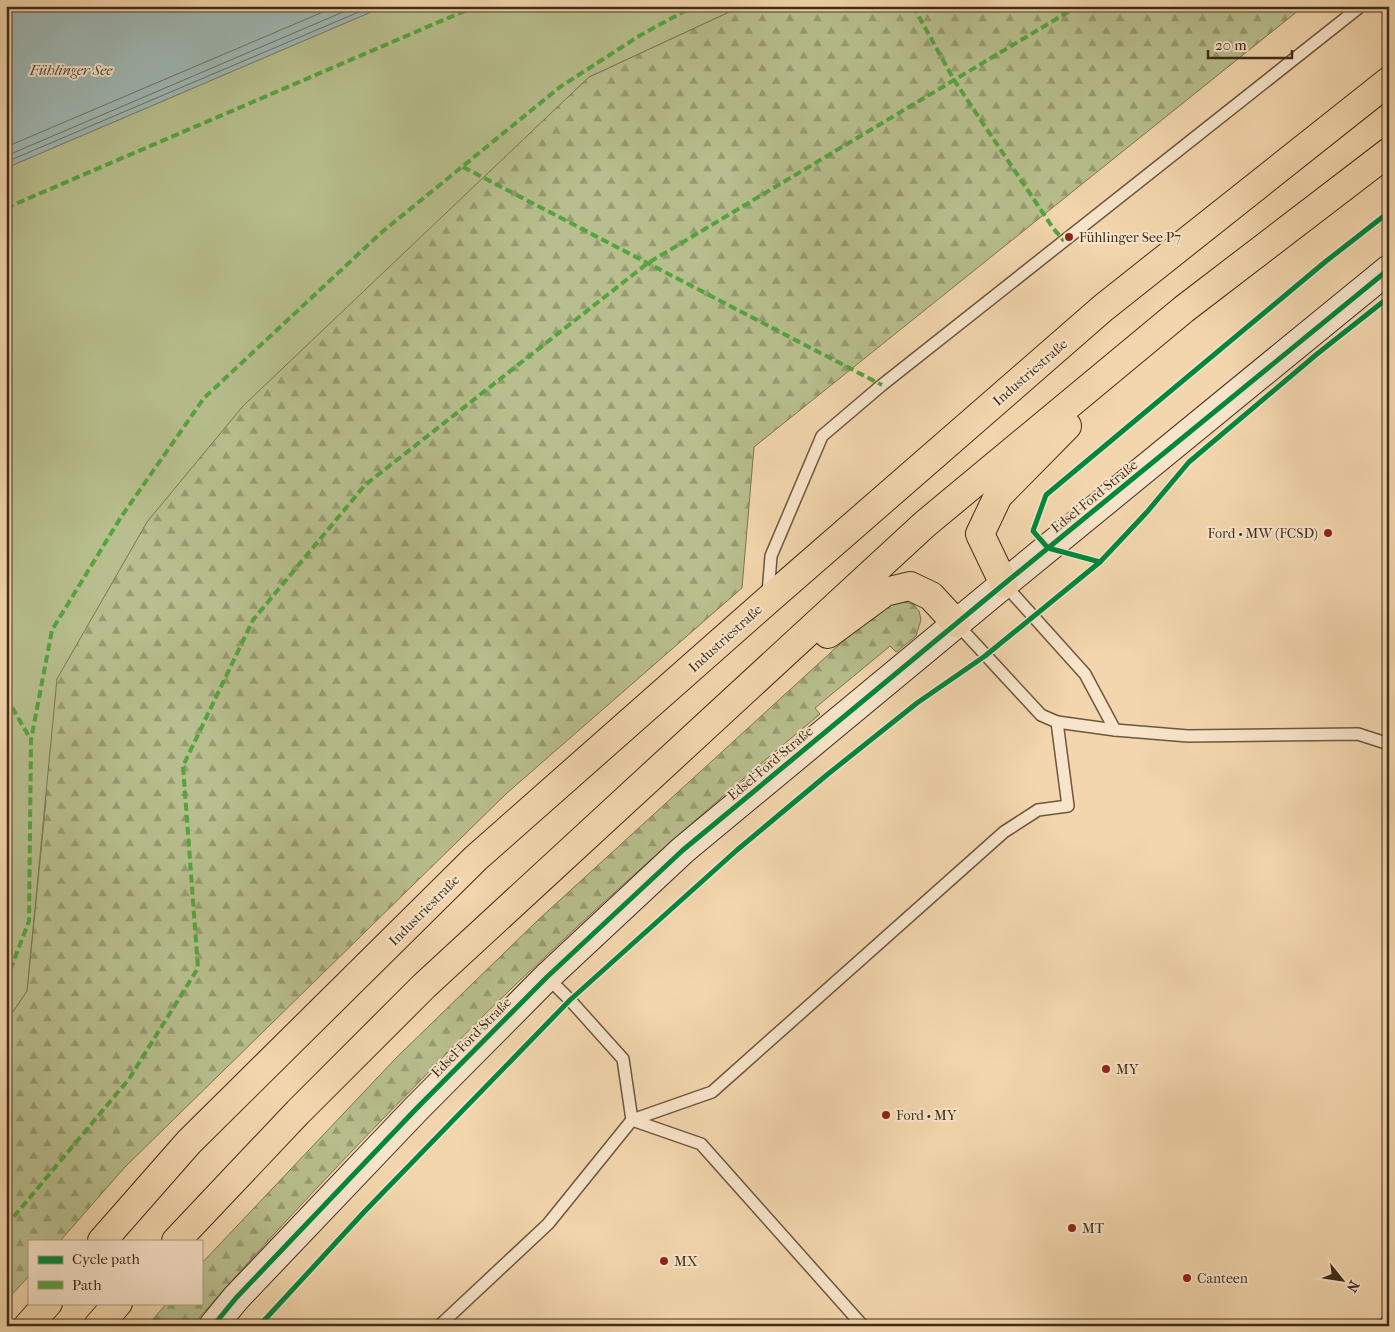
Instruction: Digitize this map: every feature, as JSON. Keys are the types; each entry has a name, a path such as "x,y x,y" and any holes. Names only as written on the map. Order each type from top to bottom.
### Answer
{"highway":[{"name":"Industriestraße","path":"103,1240 189,1142 476,858 1103,308 1389,81"},
{"path":"177,1240 298,1112 424,986 925,524 1184,308 1389,152"},
{"path":"1004,584 980,534 998,496 1184,308"},
{"path":"708,723 885,592 910,586 931,596 956,623"},
{"path":"28,1326 47,1304"},
{"path":"98,1326 117,1304"}],"street":[{"name":"Edsel-Ford-Straße","path":"213,1326 236,1298 416,1109 547,977 684,850 956,623 1389,269"}],"lane":[{"path":"768,600 771,556 822,436 889,379 1361,6"},
{"path":"1004,584 1085,674 1115,730"},
{"path":"956,623 1041,715 1057,722 1115,730 1188,736 1358,734 1389,744"},
{"path":"439,1326 548,1224 632,1120 712,1092 1004,832 1038,810 1068,806 1057,722"},
{"path":"547,977 623,1059 632,1120"},
{"path":"632,1120 702,1144 863,1326"},
{"path":"1383,1326 1389,1320"}],"green space":[{"path":"385,6 742,6 589,77 243,406 147,522 57,679 27,991 6,1022 6,168"},
{"path":"742,6 1304,6 754,447 742,588 507,793 125,1167 61,1240 28,1240 28,1277 6,1301 6,1022 27,991 46,801 6,622 589,77"},
{"path":"898,601 913,604 919,611 921,620 916,636 896,652 890,646 815,708 820,714 662,849 498,1001 333,1171 247,1263 192,1326 147,1326 166,1304 202,1304 202,1263 397,1057 537,921 860,625 874,613"}],"water":[{"name":"Fühlinger See","path":"6,6 385,6 6,168"}],"marked path":[{"path":"6,208 476,6"},
{"path":"6,981 29,921 31,740 52,630 121,517 204,398 382,232 560,87 639,36 694,6"},
{"path":"913,6 954,80 1053,228 1064,241"},
{"path":"6,1226 129,1079 198,968 183,766 253,620 365,485 648,263 1078,6"},
{"path":"463,167 882,385"},
{"path":"6,697 31,740"}],"cycle path":[{"path":"1100,562 1048,548 1033,531 1046,495 1325,262 1389,212"},
{"path":"213,1326 236,1298 416,1109 547,977 683,850 1389,269"},
{"path":"259,1326 365,1211 570,1000 737,850 828,774 917,703 985,656 1100,562 1147,512 1189,462 1317,354 1389,297"}],"place":[{"name":"Fühlinger See P7","path":"1069,237"},
{"name":"Ford • MW (FCSD)","path":"1328,533"},
{"name":"MY","path":"1106,1069"},
{"name":"Ford • MY","path":"886,1115"},
{"name":"MT","path":"1072,1228"},
{"name":"MX","path":"664,1261"},
{"name":"Canteen","path":"1187,1278"}]}
